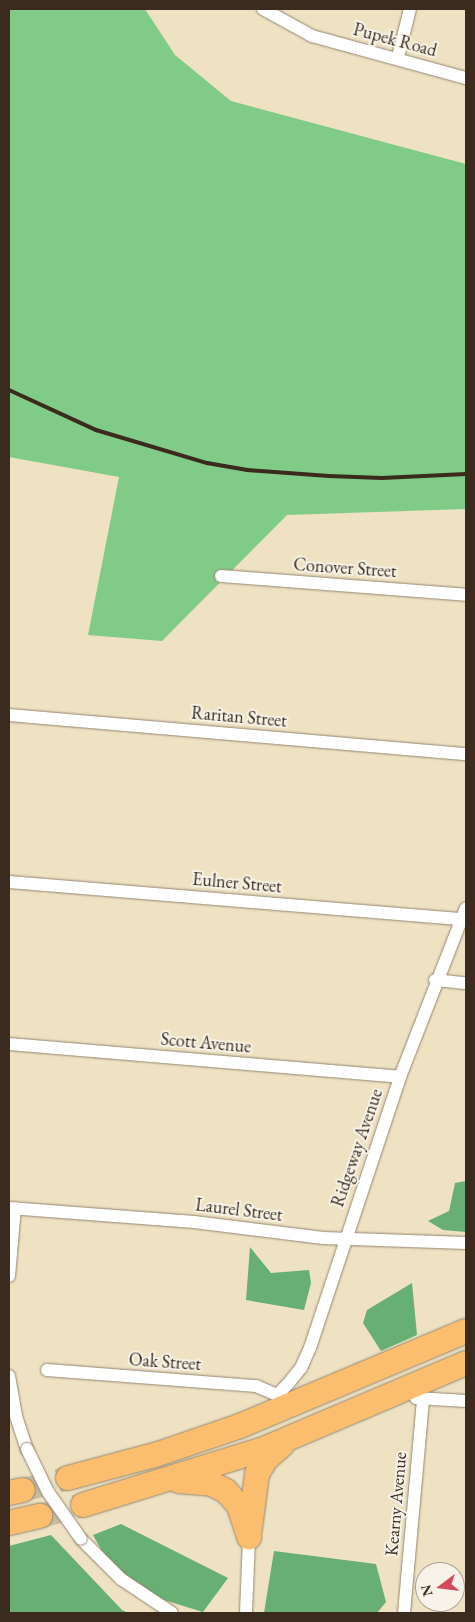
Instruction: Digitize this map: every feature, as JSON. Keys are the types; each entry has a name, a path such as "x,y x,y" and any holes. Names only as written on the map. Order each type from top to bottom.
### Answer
{"highway":[{"path":"68,1478 158,1454 240,1426 466,1331"},
{"path":"83,1505 164,1481 292,1438 394,1396 466,1363"},
{"path":"466,1372 466,1386"},
{"path":"240,1426 278,1395"},
{"path":"249,1537 257,1474 266,1458 292,1438"},
{"path":"164,1481 201,1482 226,1491 239,1506 249,1537"},
{"path":"9,1523 40,1516"}],"street":[{"name":"Pupek Road","path":"263,9 312,36 398,57 466,78"},
{"path":"398,57 410,9"},
{"name":"Conover Street","path":"221,576 466,595"},
{"name":"Raritan Street","path":"9,715 466,754"},
{"name":"Eulner Street","path":"9,882 464,913"},
{"name":"Ridgeway Avenue","path":"278,1395 295,1377 306,1358 400,1077 436,980 464,913"},
{"path":"436,980 466,983"},
{"name":"Scott Avenue","path":"9,1044 400,1077"},
{"path":"9,1276 12,1208"},
{"name":"Laurel Street","path":"12,1208 345,1238 466,1244"},
{"name":"Oak Street","path":"47,1370 256,1386 278,1395"},
{"path":"9,1376 16,1416 27,1449 48,1492 81,1539 121,1579 172,1613"},
{"path":"394,1396 466,1401"},
{"name":"Kearny Avenue","path":"404,1613 423,1398"},
{"path":"246,1613 249,1537"}],"green space":[{"path":"9,9 145,9 175,55 231,101 466,164 466,509 287,515 162,641 88,635 119,477 9,457"},
{"path":"466,1181 466,1232 443,1230 428,1221 449,1211 455,1183"},
{"path":"250,1247 271,1273 309,1270 311,1283 304,1310 246,1300"},
{"path":"412,1283 417,1335 381,1351 363,1323 367,1310"},
{"path":"121,1524 228,1578 203,1612 122,1587 93,1535"},
{"path":"51,1535 122,1610 128,1613 9,1613 9,1546"},
{"path":"274,1551 376,1564 386,1602 377,1613 264,1613"}],"tunnel":[{"path":"23,1490 68,1478"},
{"path":"40,1516 83,1505"}],"railway":[{"path":"9,390 96,430 207,463 247,470 329,476 382,478 466,474"}]}
